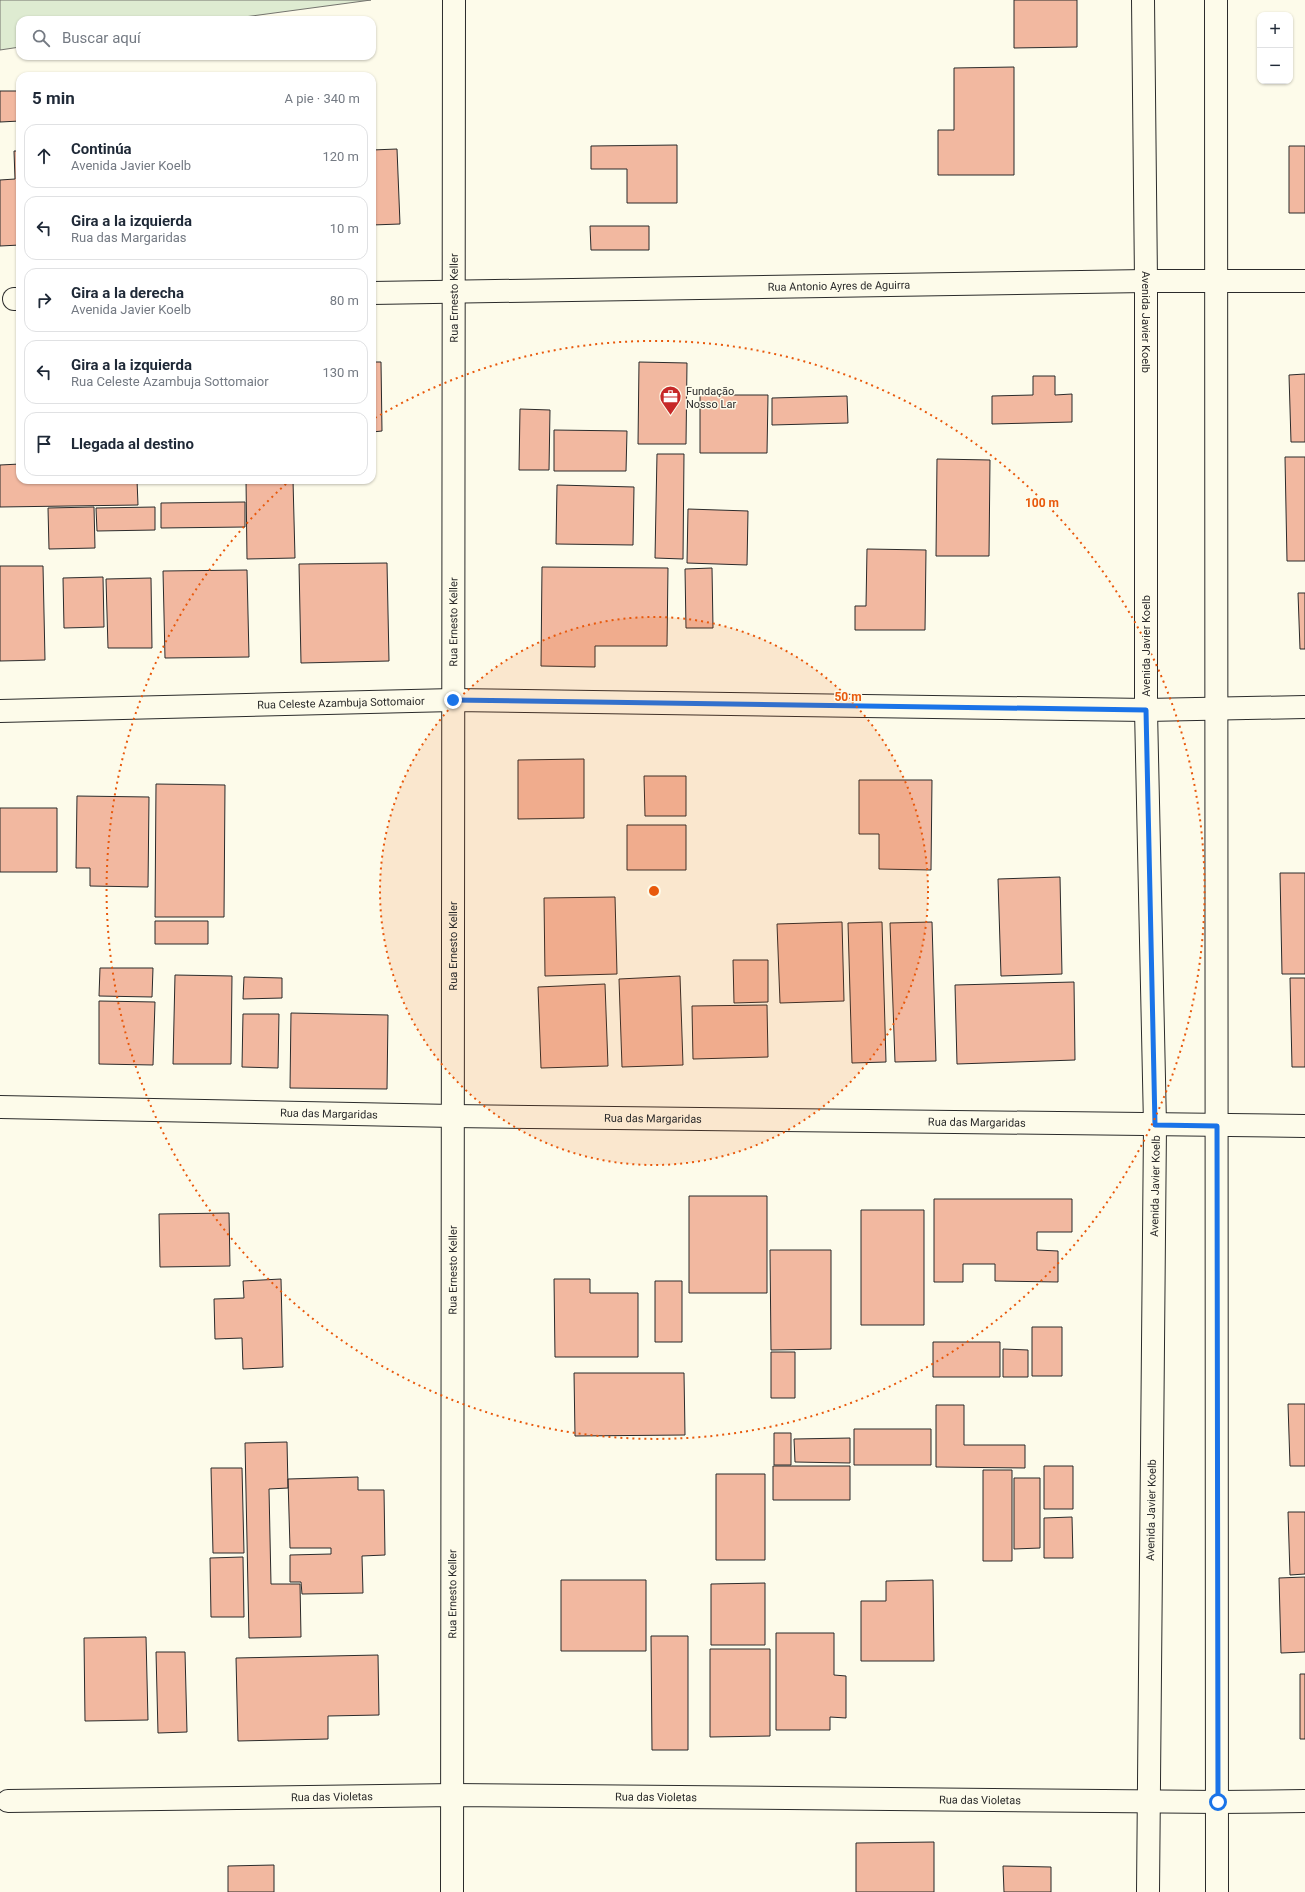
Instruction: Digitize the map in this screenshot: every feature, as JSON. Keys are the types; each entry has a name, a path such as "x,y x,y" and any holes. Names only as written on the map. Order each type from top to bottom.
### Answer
{"street":[{"name":"Rua Ernesto Keller","path":"452,1892 454,1795 454,0"},
{"name":"Avenida Javier Koelb","path":"1144,0 1146,281 1146,710 1155,1125 1148,1892"},
{"path":"1216,0 1218,709 1217,1892"},
{"name":"Rua Antonio Ayres de Aguirra","path":"376,293 1146,281 1305,281"},
{"name":"Rua Celeste Azambuja Sottomaior","path":"0,711 453,700 1146,710 1305,707"},
{"name":"Rua das Margaridas","path":"0,1107 453,1116 1305,1126"},
{"name":"Rua das Violetas","path":"8,1802 454,1795 1148,1800 1218,1802 1305,1801"}],"green space":[{"path":"0,0 371,0 252,16 16,16 16,48 0,50"}],"building":[{"path":"1014,0 1077,0 1077,47 1014,48"},
{"path":"1014,67 1014,175 938,175 938,130 954,130 954,68"},
{"path":"0,91 16,91 16,121 0,122"},
{"path":"677,145 677,203 627,203 627,169 591,169 591,146"},
{"path":"1289,146 1305,146 1305,213 1289,213"},
{"path":"397,149 400,224 376,225 376,150"},
{"path":"14,151 16,151 16,245 0,246 0,180 15,179"},
{"path":"590,226 649,226 649,250 591,250"},
{"path":"376,362 381,362 382,431 376,432"},
{"path":"639,362 687,363 686,444 638,444"},
{"path":"1305,374 1305,442 1291,442 1289,375"},
{"path":"1033,376 1055,376 1055,395 1072,394 1072,422 992,424 992,396 1033,395"},
{"path":"700,395 768,395 767,453 700,453"},
{"path":"847,396 848,423 772,425 772,398"},
{"path":"520,409 550,410 549,470 519,470"},
{"path":"554,430 627,431 626,471 554,471"},
{"path":"657,454 684,454 683,559 655,558"},
{"path":"1285,457 1305,457 1305,561 1287,561"},
{"path":"937,459 990,460 989,556 936,556"},
{"path":"16,464 16,484 137,484 138,505 0,507 0,465"},
{"path":"246,484 293,484 295,558 247,559"},
{"path":"557,485 634,487 633,545 556,544"},
{"path":"245,502 245,527 161,528 161,503"},
{"path":"94,507 95,548 49,549 48,508"},
{"path":"155,507 155,530 97,531 96,508"},
{"path":"688,509 748,511 747,565 687,563"},
{"path":"867,549 926,550 925,630 855,630 855,606 866,606"},
{"path":"387,563 389,661 301,663 299,564"},
{"path":"0,566 43,566 45,660 0,661"},
{"path":"542,567 668,568 667,646 595,646 595,667 541,666"},
{"path":"712,568 713,628 686,628 685,569"},
{"path":"247,570 249,657 165,658 163,571"},
{"path":"103,577 104,627 64,628 63,578"},
{"path":"151,578 152,648 108,648 106,579"},
{"path":"1298,593 1305,593 1305,649 1300,649"},
{"path":"584,759 584,818 518,819 518,760"},
{"path":"644,776 686,776 686,816 645,816"},
{"path":"859,780 932,780 931,870 879,869 879,834 859,834"},
{"path":"156,784 225,785 224,917 155,917"},
{"path":"77,796 149,797 148,887 90,886 90,868 76,868"},
{"path":"0,808 57,808 57,872 0,872"},
{"path":"627,825 686,825 686,870 627,870"},
{"path":"1280,873 1305,873 1305,974 1282,974"},
{"path":"1060,877 1062,974 1001,976 998,879"},
{"path":"615,897 617,974 545,976 544,898"},
{"path":"155,921 208,921 208,944 155,944"},
{"path":"842,922 844,1001 780,1003 777,924"},
{"path":"882,922 886,1062 852,1063 848,923"},
{"path":"932,922 936,1061 895,1062 890,923"},
{"path":"733,960 768,960 768,1002 734,1003"},
{"path":"100,968 153,968 152,997 99,996"},
{"path":"175,975 232,976 231,1064 173,1064"},
{"path":"680,976 683,1065 622,1067 619,979"},
{"path":"244,977 282,978 282,998 243,999"},
{"path":"1290,978 1305,978 1305,1067 1292,1067"},
{"path":"1074,982 1075,1060 957,1064 955,985"},
{"path":"605,984 608,1066 541,1068 538,987"},
{"path":"99,1001 155,1002 153,1065 99,1064"},
{"path":"767,1005 768,1057 693,1059 692,1006"},
{"path":"291,1013 388,1015 387,1089 290,1088"},
{"path":"243,1014 279,1014 278,1068 242,1067"},
{"path":"689,1196 767,1196 767,1293 689,1293"},
{"path":"934,1199 1072,1199 1072,1232 1037,1232 1037,1250 1058,1251 1058,1282 995,1281 995,1264 963,1264 963,1282 934,1282"},
{"path":"861,1210 924,1210 924,1325 861,1325"},
{"path":"229,1213 230,1266 160,1267 159,1214"},
{"path":"770,1250 831,1250 831,1349 771,1350"},
{"path":"281,1279 283,1367 243,1369 242,1338 215,1339 214,1299 244,1298 243,1281"},
{"path":"554,1279 590,1279 590,1293 638,1293 638,1357 555,1357"},
{"path":"655,1281 682,1281 682,1342 655,1342"},
{"path":"1032,1327 1062,1327 1062,1376 1032,1376"},
{"path":"933,1342 1000,1342 1000,1377 933,1377"},
{"path":"1003,1349 1028,1350 1028,1377 1003,1377"},
{"path":"771,1352 795,1352 795,1398 771,1398"},
{"path":"574,1373 684,1373 685,1435 575,1436"},
{"path":"1288,1404 1305,1404 1305,1466 1290,1466"},
{"path":"936,1405 964,1405 964,1445 1025,1445 1025,1468 936,1467"},
{"path":"854,1429 931,1429 931,1465 854,1465"},
{"path":"774,1433 791,1433 791,1465 774,1465"},
{"path":"850,1438 850,1463 795,1462 794,1439"},
{"path":"287,1442 288,1488 269,1489 271,1584 300,1584 301,1637 249,1638 245,1443"},
{"path":"773,1466 850,1466 850,1500 773,1500"},
{"path":"1044,1466 1073,1466 1073,1509 1044,1509"},
{"path":"211,1468 242,1468 244,1553 213,1553"},
{"path":"983,1470 1012,1470 1012,1561 983,1561"},
{"path":"716,1474 765,1474 765,1560 716,1560"},
{"path":"358,1477 358,1490 384,1490 385,1555 362,1556 363,1593 302,1594 301,1582 290,1582 290,1555 331,1554 331,1548 290,1548 288,1479"},
{"path":"1014,1478 1040,1478 1040,1548 1014,1549"},
{"path":"1288,1512 1305,1512 1305,1574 1290,1575"},
{"path":"1072,1517 1073,1558 1044,1558 1044,1518"},
{"path":"243,1557 244,1617 211,1617 210,1558"},
{"path":"1305,1577 1305,1652 1281,1653 1279,1578"},
{"path":"561,1580 646,1580 646,1651 561,1651"},
{"path":"933,1580 934,1661 861,1661 861,1601 886,1601 886,1581"},
{"path":"765,1583 765,1645 711,1645 711,1584"},
{"path":"776,1633 834,1633 834,1675 846,1676 846,1718 830,1717 830,1730 776,1730"},
{"path":"651,1636 688,1636 688,1750 652,1750"},
{"path":"146,1637 148,1720 85,1721 84,1638"},
{"path":"710,1649 770,1649 770,1736 710,1737"},
{"path":"156,1652 185,1652 187,1732 158,1733"},
{"path":"378,1655 379,1715 328,1716 328,1739 238,1741 236,1658"},
{"path":"1300,1674 1305,1674 1305,1739 1300,1739"},
{"path":"934,1842 934,1892 856,1892 856,1843"},
{"path":"274,1865 274,1892 228,1892 228,1866"},
{"path":"1003,1866 1051,1867 1051,1892 1004,1892"}],"place":[{"name":"Fundação Nosso Lar","path":"670,416"}],"route":[{"path":"453,700 1146,710 1155,1125 1217,1126 1218,1802"}]}
